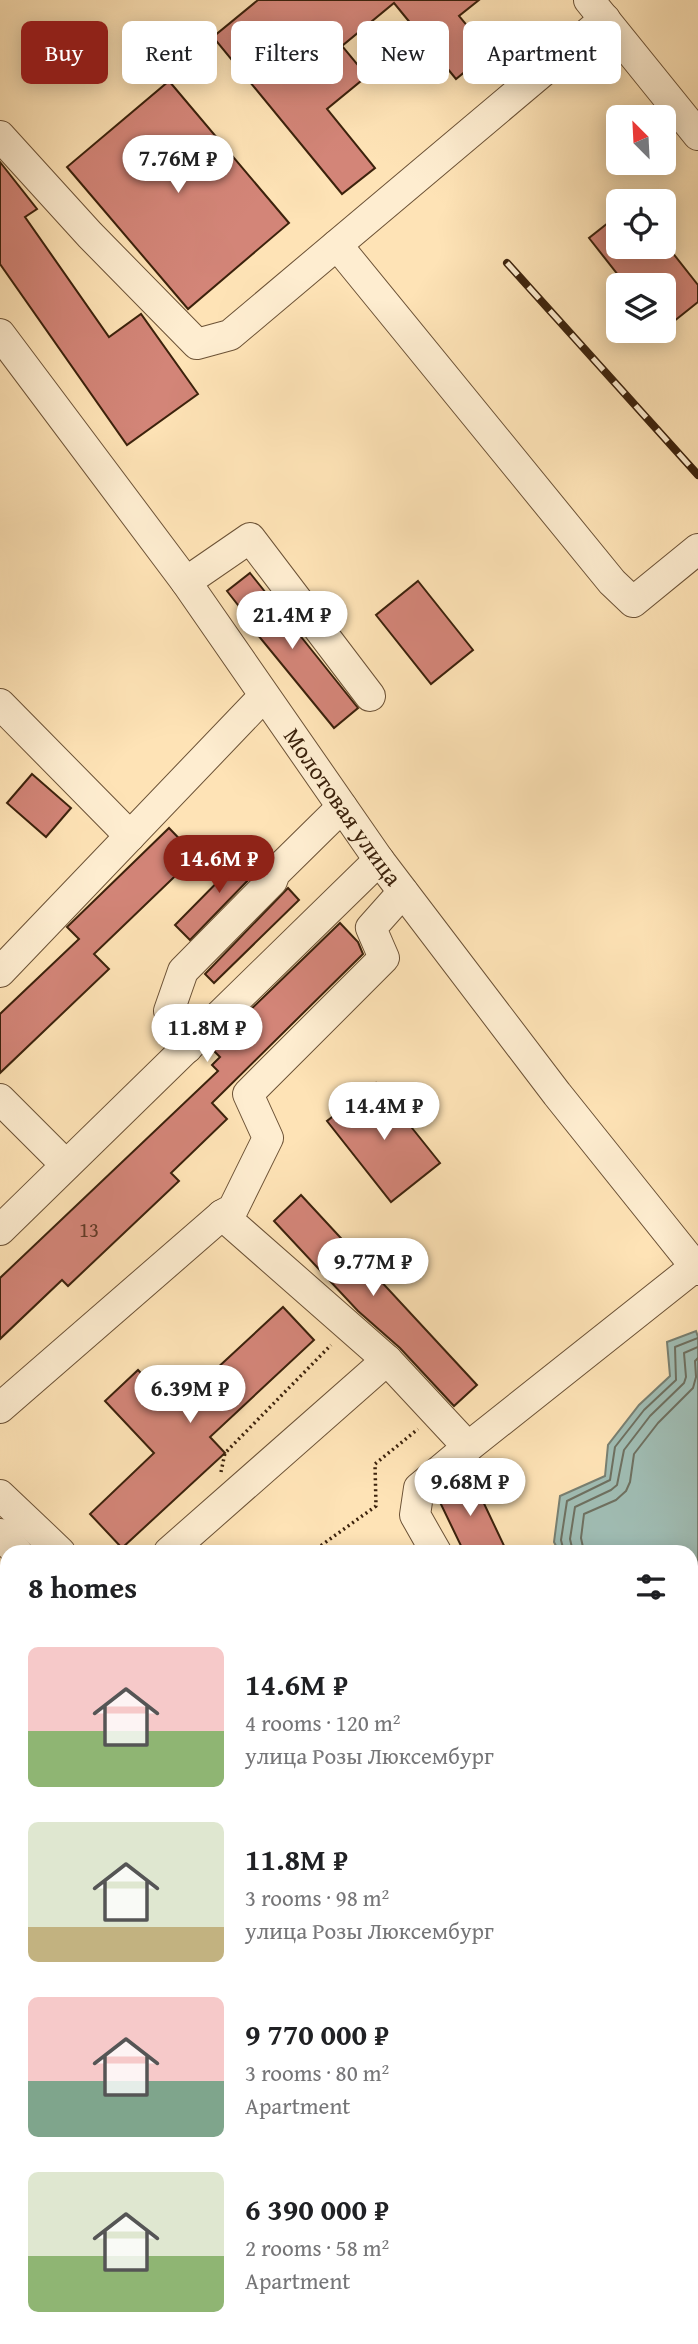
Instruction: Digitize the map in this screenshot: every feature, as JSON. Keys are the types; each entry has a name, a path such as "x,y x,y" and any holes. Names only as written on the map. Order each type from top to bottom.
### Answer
{"street":[{"path":"0,136 90,235 197,344 230,335 337,245 597,10 698,135"},
{"path":"337,245 612,582 633,602 698,549"},
{"name":"Молотовая улица","path":"0,334 186,582 379,860 557,1094 697,1268"},
{"path":"186,582 250,538 370,695"},
{"path":"0,972 264,696"},
{"path":"0,704 130,836"},
{"path":"187,1048 169,1011 183,971 272,881 275,873 342,807"},
{"path":"0,1230 379,860"},
{"path":"0,1408 233,1209 268,1138 248,1094 384,958 371,928 403,892"},
{"path":"0,1099 66,1165"},
{"path":"222,1216 387,1360 468,1447"},
{"path":"432,1545 415,1516 419,1488 697,1268"},
{"path":"177,1545 387,1360"},
{"path":"0,1496 52,1545"}],"path":[{"path":"211,1515 225,1453 349,1327"},
{"path":"322,1545 376,1506 375,1464 437,1413"}],"water":[{"path":"696,1331 698,1337 698,1545 556,1545 560,1496 605,1476 608,1445 639,1405 670,1376 667,1342"}],"building":[{"path":"258,0 479,0 459,16 463,21 463,73 456,79 449,70 449,21 409,21 394,3 372,21 357,21 357,34 343,45 343,21 232,21"},
{"path":"231,22 231,59 217,42 217,34"},
{"path":"343,47 357,64 357,84 327,109 375,168 342,194 252,84 343,84"},
{"path":"165,84 172,84 289,223 188,309 67,167"},
{"path":"0,162 37,209 25,217 109,337 141,314 198,394 127,445 0,264"},
{"path":"606,225 606,259 676,257 698,285 698,302 676,320 676,273 617,273 589,238"},
{"path":"250,573 358,708 334,728 257,634 252,623 227,591"},
{"path":"418,581 473,650 431,684 376,615"},
{"path":"32,774 71,808 46,837 7,803"},
{"path":"169,828 196,856 94,954 109,969 0,1073 0,1014 79,939 67,927"},
{"path":"250,849 262,861 257,871 190,940 175,925"},
{"path":"288,888 299,900 214,983 205,974"},
{"path":"340,923 358,942 363,954 212,1103 227,1119 171,1173 179,1181 68,1286 62,1280 0,1339 0,1278 218,1071 212,1065 220,1057 211,1048"},
{"path":"376,1083 440,1163 391,1202 327,1121"},
{"path":"301,1195 477,1385 454,1406 400,1348 358,1311 274,1221"},
{"path":"283,1307 314,1340 210,1437 225,1453 125,1545 119,1545 90,1514 154,1453 105,1401 138,1370 174,1408"},
{"path":"470,1474 504,1545 461,1545 437,1496 452,1483"}],"railway":[{"path":"507,263 698,475"}]}
